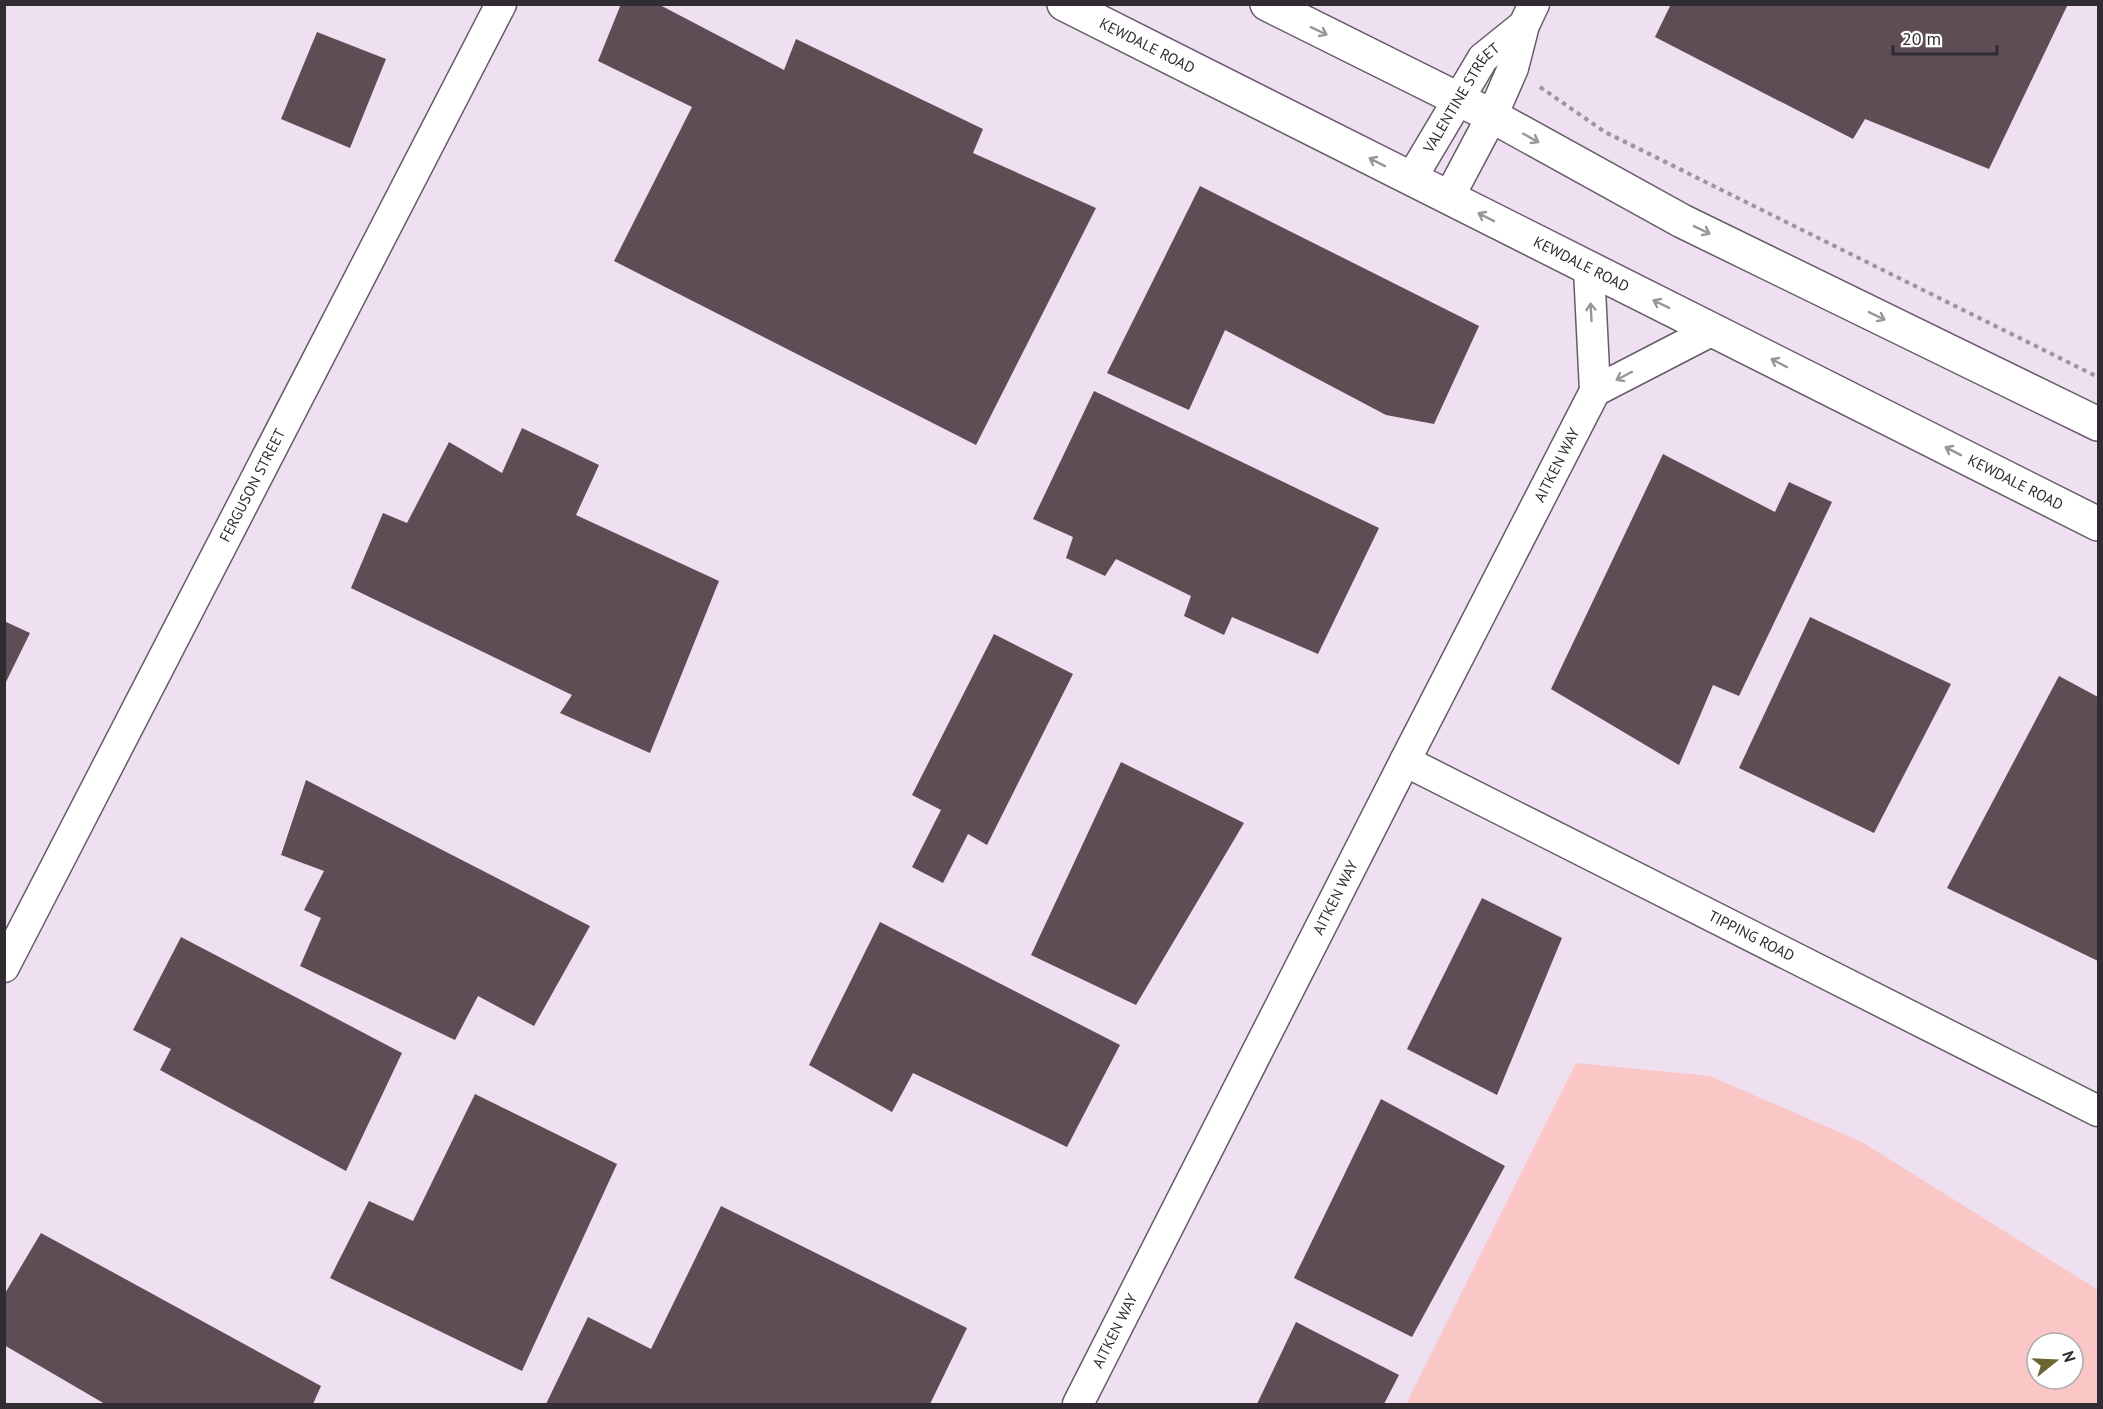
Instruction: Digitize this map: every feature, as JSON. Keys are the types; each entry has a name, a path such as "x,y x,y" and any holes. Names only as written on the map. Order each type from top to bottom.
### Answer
{"main road":[{"name":"KEWDALE ROAD","path":"1064,4 2098,524"},
{"path":"1267,4 1492,116 1682,221 2098,424"}],"street":[{"name":"FERGUSON STREET","path":"4,967 501,4"},
{"name":"VALENTINE STREET","path":"1411,179 1483,58 1529,15"},
{"name":"VALENTINE STREET","path":"1449,197 1492,116 1513,68 1529,15"},
{"name":"AITKEN WAY","path":"1078,1404 1595,391 1589,269"},
{"path":"1595,391 1713,330"},
{"name":"TIPPING ROAD","path":"1405,761 2098,1112"}],"path":[{"path":"1513,68 1605,132 2098,377"}],"shaded area":[{"path":"1576,1063 1710,1076 1862,1142 2098,1290 2098,1404 1406,1404"}],"building":[{"path":"621,4 658,4 784,70 796,39 983,129 973,153 1096,208 976,445 614,261 692,107 598,61"},
{"path":"1671,4 2068,4 1989,169 1865,119 1853,139 1655,37"},
{"path":"317,32 386,59 350,148 281,119"},
{"path":"1200,186 1479,326 1434,424 1386,415 1225,330 1189,410 1107,373"},
{"path":"1094,391 1379,528 1318,654 1232,617 1224,635 1184,616 1191,596 1116,559 1105,576 1066,558 1073,537 1033,519"},
{"path":"522,428 599,465 576,515 719,581 650,753 560,713 572,695 351,588 383,513 407,523 449,442 502,473"},
{"path":"1663,454 1775,512 1789,482 1832,502 1739,696 1713,685 1679,765 1551,689"},
{"path":"1810,617 1951,684 1874,833 1739,768"},
{"path":"4,621 30,633 4,686"},
{"path":"994,634 1073,674 987,845 968,834 943,883 912,867 941,810 912,795"},
{"path":"2059,676 2098,697 2098,961 1947,888"},
{"path":"1121,762 1244,823 1136,1005 1031,955"},
{"path":"306,780 590,926 534,1026 478,996 455,1040 300,966 321,918 304,910 324,871 281,855"},
{"path":"1482,898 1562,938 1497,1095 1407,1049"},
{"path":"880,922 1120,1045 1067,1147 913,1073 892,1112 809,1065"},
{"path":"181,937 402,1053 346,1171 160,1070 171,1049 133,1030"},
{"path":"475,1094 617,1164 522,1371 330,1278 369,1201 413,1221"},
{"path":"1381,1099 1505,1166 1412,1337 1294,1278"},
{"path":"721,1206 967,1328 930,1404 546,1404 588,1317 651,1349"},
{"path":"41,1233 321,1386 313,1404 105,1404 4,1345 4,1295"},
{"path":"1296,1322 1399,1375 1384,1404 1257,1404"}]}
